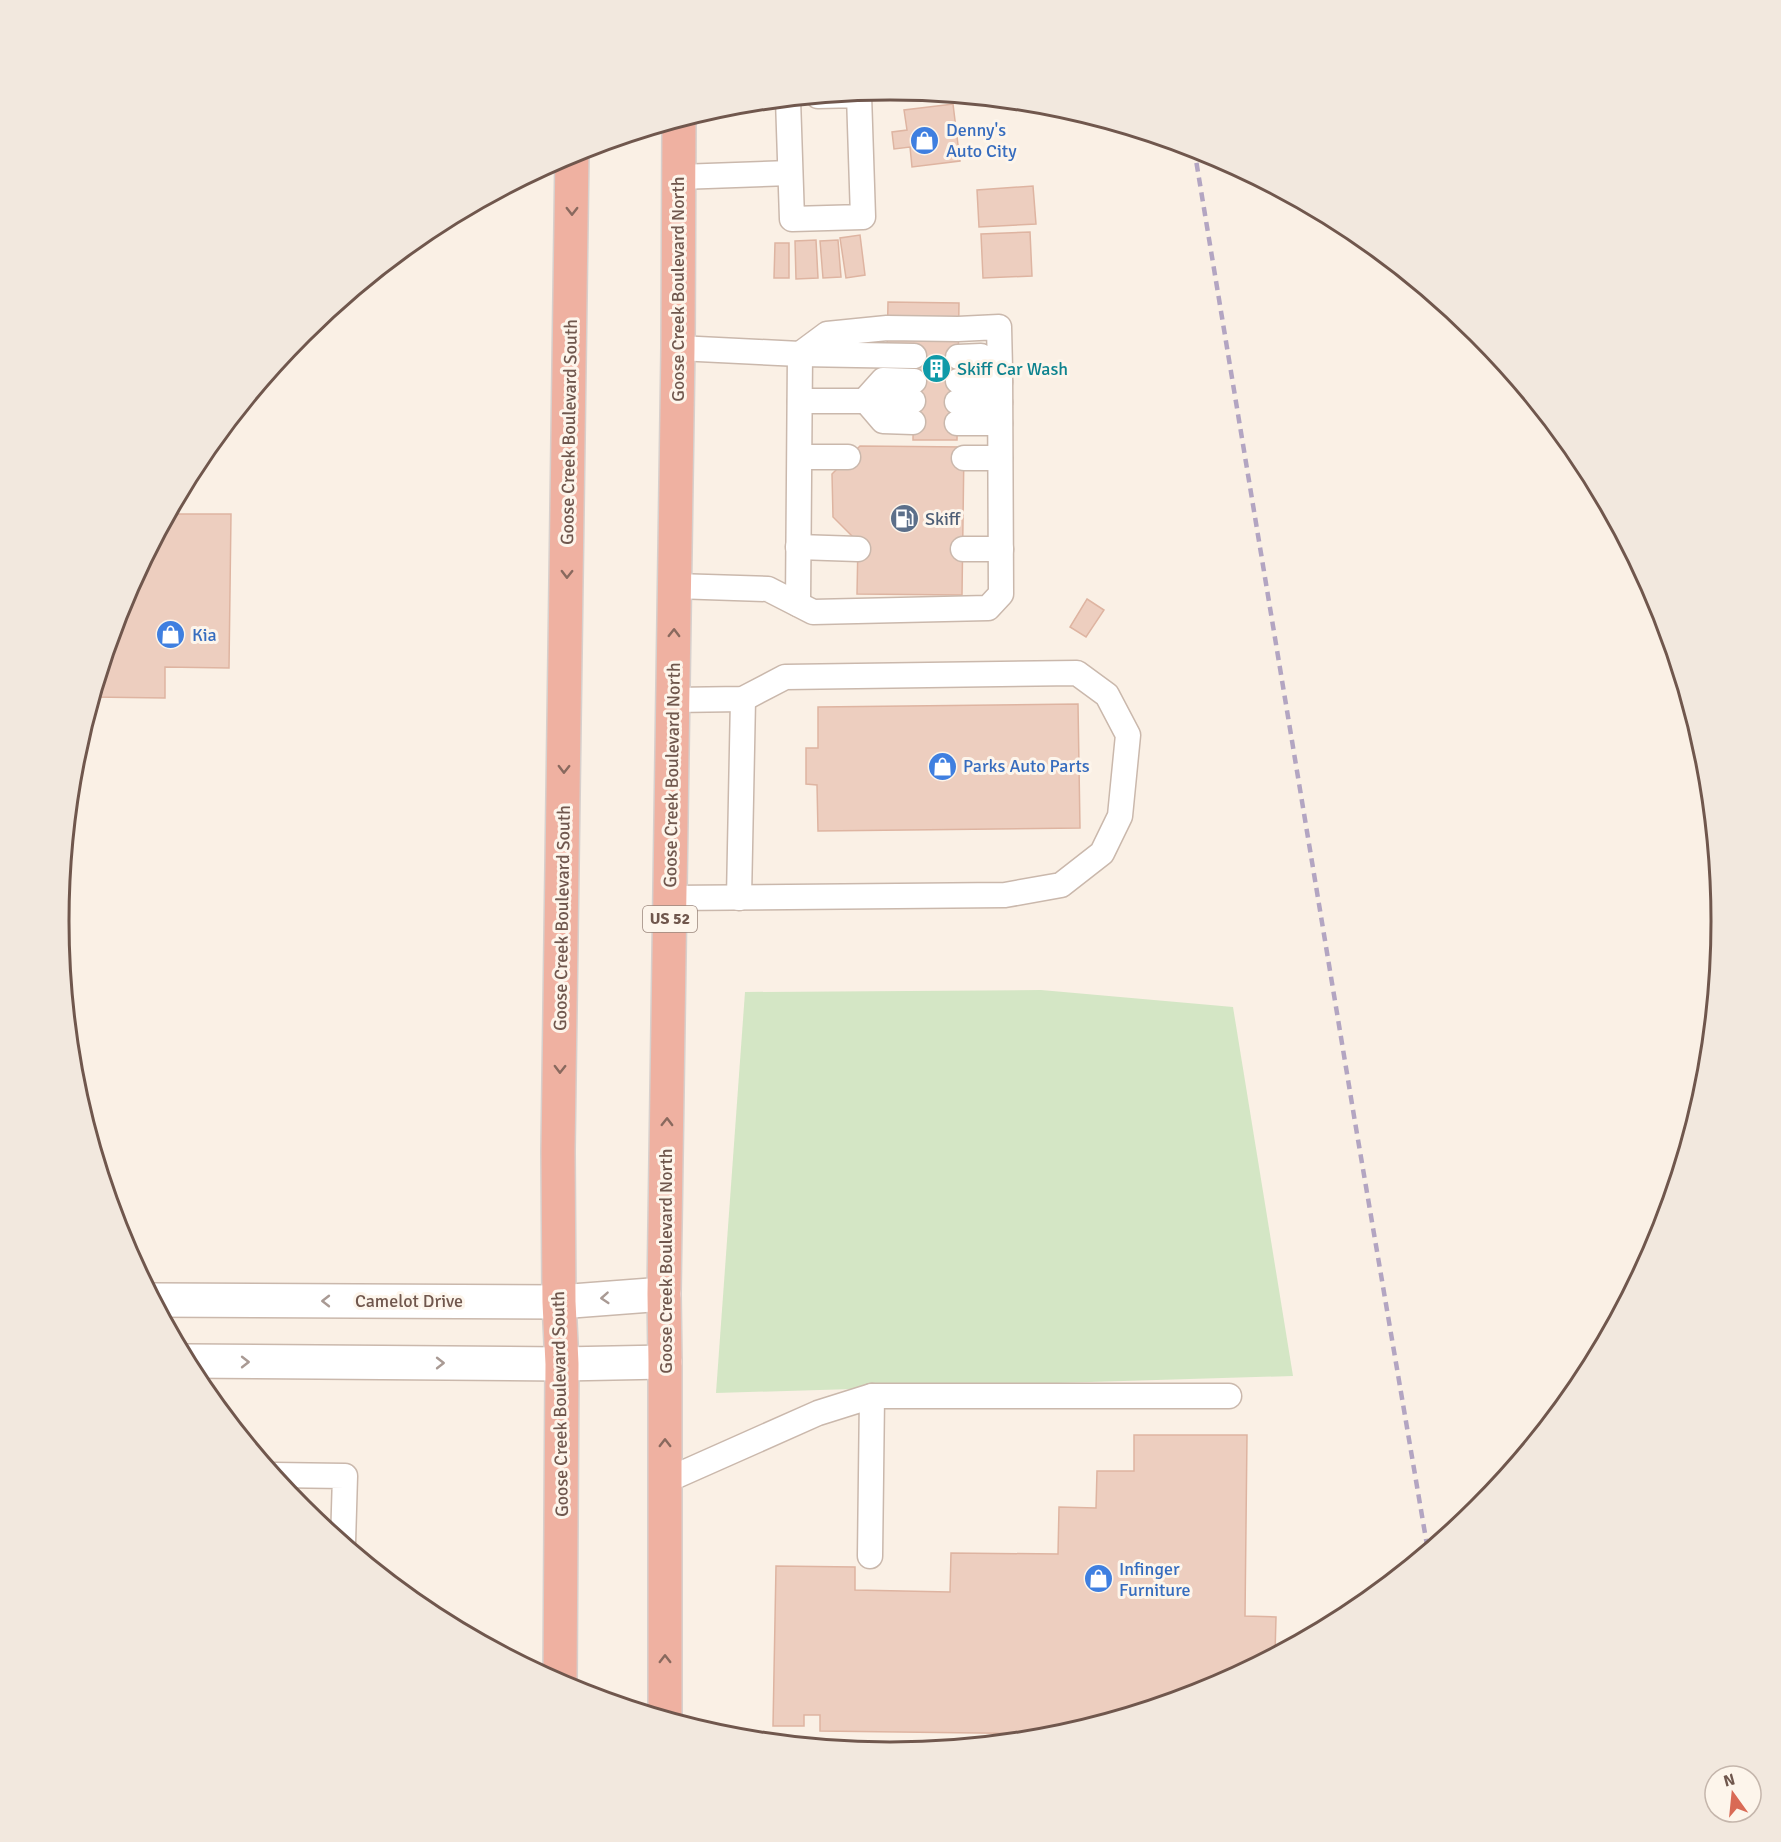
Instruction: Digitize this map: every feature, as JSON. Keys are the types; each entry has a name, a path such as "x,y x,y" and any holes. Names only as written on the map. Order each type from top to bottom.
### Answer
{"highway":[{"name":"Goose Creek Boulevard North","path":"665,1711 664,1294 675,586 679,127"},
{"name":"Goose Creek Boulevard South","path":"560,1673 562,1364 559,1302 558,1151 572,164"}],"street":[{"name":"Camelot Drive","path":"165,1306 559,1302 664,1294"},
{"path":"197,1361 562,1364 665,1362"}],"lane":[{"path":"788,106 792,219 863,217 859,100"},
{"path":"679,177 790,173"},
{"path":"675,586 768,589 813,612 988,608 1001,594 999,327 887,328 827,334 800,354"},
{"path":"678,348 800,354 914,356"},
{"path":"798,604 800,354"},
{"path":"958,357 981,356 1000,394"},
{"path":"800,401 865,400 883,380 913,401 883,421 865,400"},
{"path":"1000,394 958,402 1000,394"},
{"path":"800,457 848,457"},
{"path":"964,458 1000,458"},
{"path":"798,547 858,549"},
{"path":"963,549 1000,549"},
{"path":"670,898 1005,895 1061,885 1102,853 1120,816 1128,735 1107,695 1077,673 785,677 743,699 673,700"},
{"path":"739,898 743,699"},
{"path":"665,1481 818,1413 872,1395 1229,1396"},
{"path":"870,1556 872,1395"},
{"path":"285,1475 345,1476 343,1534"}],"green space":[{"path":"1041,990 1233,1007 1293,1376 716,1393 745,992"}],"building":[{"name":"Denny's Auto City","path":"953,104 960,161 912,167 910,147 894,149 892,132 907,130 904,110"},
{"path":"1033,186 1036,224 979,227 977,190"},
{"path":"1030,232 1032,276 983,278 981,234"},
{"path":"860,235 865,275 846,278 840,238"},
{"path":"816,240 818,278 796,279 795,241"},
{"path":"838,240 841,277 823,278 820,241"},
{"path":"775,243 789,243 789,278 774,278"},
{"name":"Skiff Car Wash","path":"888,302 959,303 957,440 913,440 914,356 887,353"},
{"path":"860,446 964,447 962,595 857,594 858,542 833,517 832,474"},
{"name":"Kia","path":"177,514 231,514 229,668 165,667 165,698 100,697 132,607"},
{"path":"1087,599 1104,610 1086,637 1070,627"},
{"name":"Parks Auto Parts","path":"1078,704 1080,828 818,831 817,785 806,784 806,748 818,748 818,707"},
{"name":"Infinger Furniture","path":"1134,1435 1247,1435 1245,1616 1276,1617 1275,1646 1205,1680 1155,1699 1103,1715 1051,1727 1009,1733 820,1731 820,1715 804,1715 804,1726 773,1726 776,1566 855,1567 855,1590 950,1592 951,1553 1058,1554 1059,1507 1096,1508 1097,1471 1134,1471"}],"railway":[{"path":"1196,158 1427,1543"}],"place":[{"name":"Denny's Auto City","path":"925,140"},
{"name":"Skiff Car Wash","path":"936,369"},
{"name":"Skiff","path":"904,519"},
{"name":"Kia","path":"171,635"},
{"name":"Parks Auto Parts","path":"942,766"},
{"name":"Infinger Furniture","path":"1098,1579"}]}
